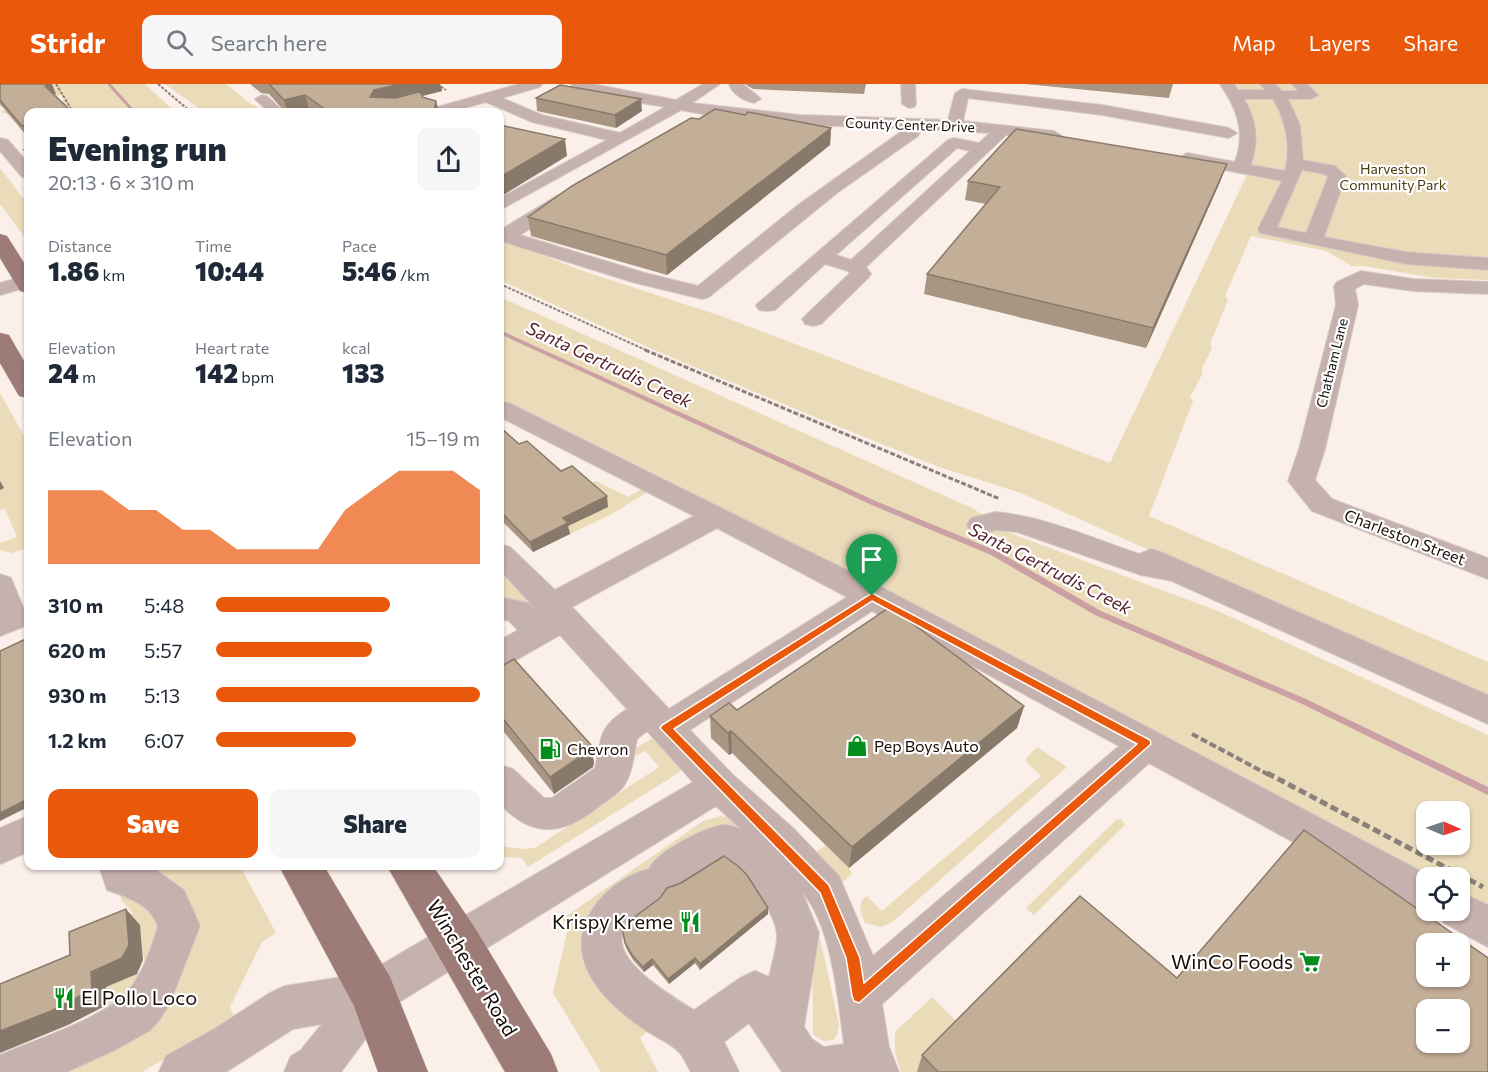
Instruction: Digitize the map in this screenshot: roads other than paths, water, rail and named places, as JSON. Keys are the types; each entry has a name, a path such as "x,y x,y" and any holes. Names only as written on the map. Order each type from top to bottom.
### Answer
{"main road":[{"path":"0,240 24,277"},
{"path":"0,340 24,383"},
{"path":"303,870 374,994 403,1072"},
{"name":"Winchester Road","path":"412,870 459,944 533,1072"}],"street":[{"name":"County Center Drive","path":"578,84 601,92 715,112 800,120 954,126 1073,139"},
{"path":"736,84 736,88 760,99 744,115"},
{"path":"584,188 509,233 511,238 639,278 702,293 824,195 912,133 908,84"},
{"path":"1224,97 1272,90 1311,95 1299,84"},
{"path":"462,108 487,97 530,85 545,95 507,106"},
{"path":"684,86 709,87"},
{"path":"504,203 709,87"},
{"path":"418,104 442,99 466,89"},
{"path":"954,126 962,89 1102,110 1226,149 1242,168 1294,171 1329,170 1337,176 1313,240"},
{"path":"1272,90 1292,122 1295,139 1294,171 1267,229 1422,262 1488,264"},
{"path":"487,97 537,119 620,138"},
{"path":"1224,97 1226,149"},
{"path":"1224,97 1244,110 1249,126 1247,151 1242,168"},
{"path":"262,99 272,108"},
{"path":"890,103 909,104"},
{"path":"688,128 715,112"},
{"path":"855,267 1002,130"},
{"path":"1,142 24,165"},
{"path":"767,305 954,143 982,148"},
{"path":"574,147 596,152"},
{"path":"1170,155 1226,149"},
{"path":"813,318 861,274 855,267 822,257"},
{"name":"Chatham Lane","path":"1322,505 1301,481 1312,449 1347,305 1344,286 1361,277 1413,285 1488,288"},
{"path":"0,289 24,284"},
{"path":"504,410 872,596 1416,889"},
{"name":"Charleston Street","path":"1322,505 1488,569"},
{"path":"504,651 715,517"},
{"path":"981,525 988,520 1030,525 1153,568 1163,565 1488,710"},
{"path":"504,558 520,572 552,619 612,680 658,719 720,785 825,889 853,958 867,1047 874,1067 820,1070 796,1055 755,993 706,1054 637,998 605,965 600,945 601,931 612,913 707,847 724,842 733,843 747,850 782,892 798,933 781,1032"},
{"path":"0,585 12,619 0,625"},
{"path":"504,784 535,812 548,817 564,810 611,776 621,731 658,719 872,596"},
{"path":"504,609 552,619"},
{"path":"859,996 1146,744"},
{"path":"307,1072 317,1066 374,994 720,785"},
{"path":"0,847 24,835"},
{"path":"14,1072 124,1022 143,1006 162,970 180,926 170,903 138,880 120,871"},
{"path":"1470,917 1488,927"},
{"path":"182,1072 230,1045 285,1008 374,994"}],"waterway":[{"name":"Santa Gertrudis Creek","path":"109,84 130,108"},
{"name":"Santa Gertrudis Creek","path":"504,334 876,504 994,553 1098,613 1303,701 1488,791"}],"place":[{"name":"Pep Boys Auto","path":"857,746"},
{"name":"Chevron","path":"550,749"},
{"name":"Krispy Kreme","path":"690,922"},
{"name":"WinCo Foods","path":"1310,962"},
{"name":"El Pollo Loco","path":"64,998"}],"park label":[{"name":"Harveston Community Park","path":"1393,178"}]}
